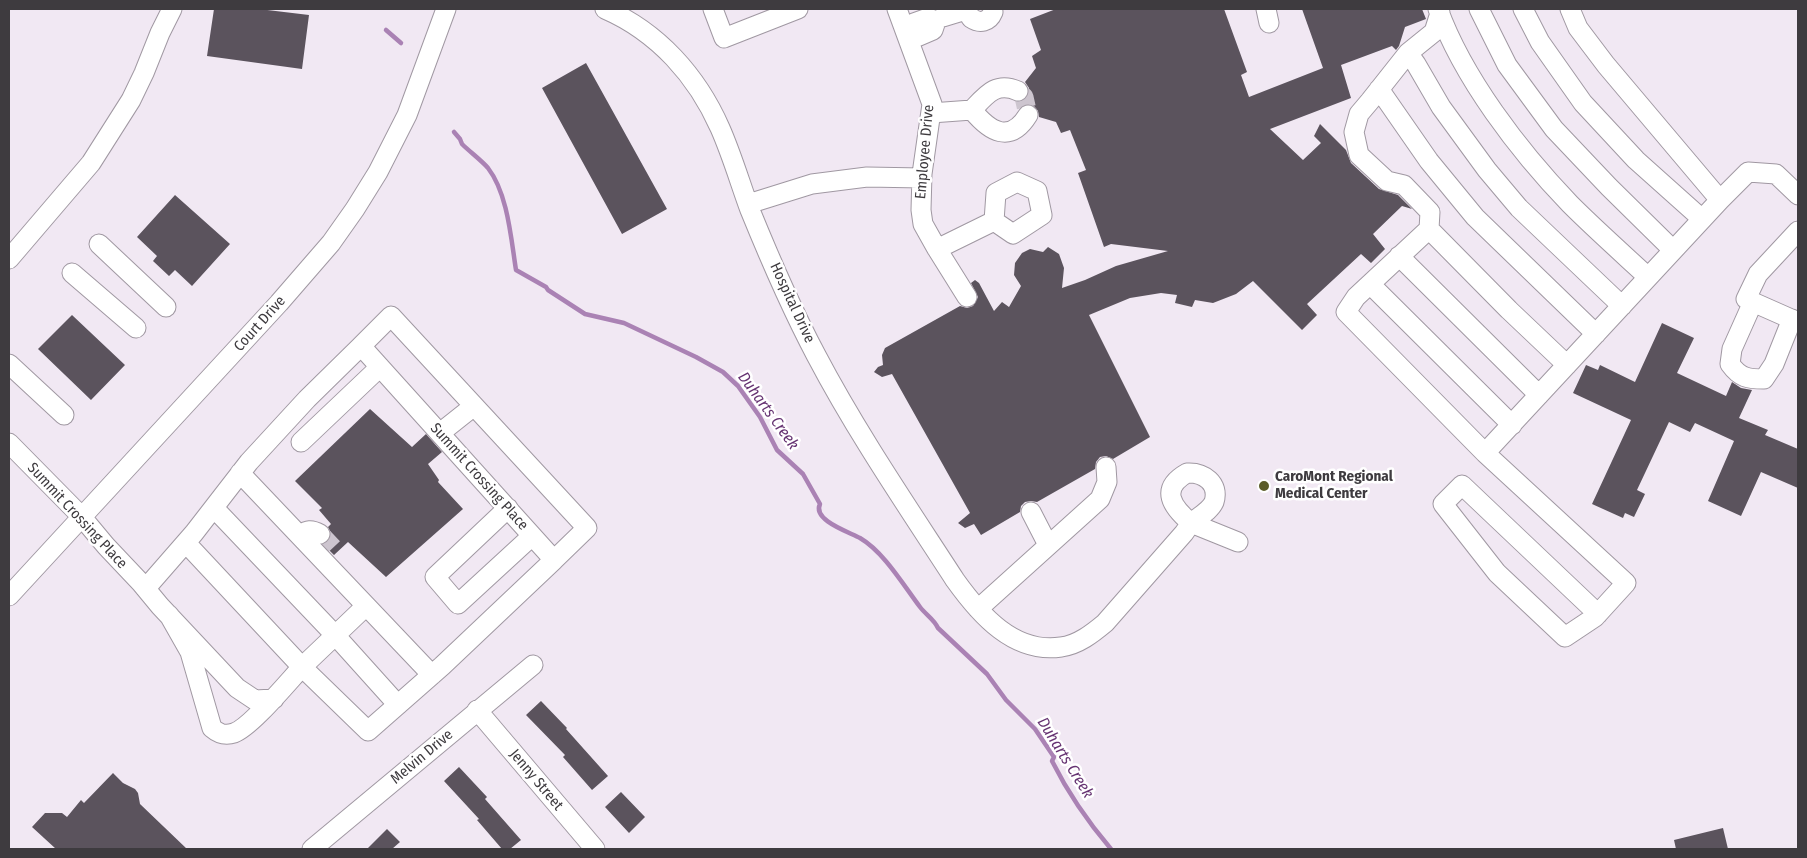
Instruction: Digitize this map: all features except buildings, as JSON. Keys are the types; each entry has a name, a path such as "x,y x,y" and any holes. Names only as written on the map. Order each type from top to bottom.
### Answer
{"street":[{"path":"153,9 160,33"},
{"path":"9,258 92,163 131,100 172,9"},
{"name":"Court Drive","path":"9,596 279,304 331,243 378,172 407,116 446,9"},
{"name":"Hospital Drive","path":"605,9 624,13 636,26 678,61 694,81 721,129 748,204 794,312 854,425 955,580 978,609 998,629 1027,644 1045,647 1062,647 1077,642 1092,634 1105,623 1191,523 1238,542"},
{"path":"712,9 724,38 798,9"},
{"name":"Employee Drive","path":"897,9 909,32 932,104 922,178 921,210 923,224 967,297"},
{"path":"909,32 919,36 932,30 940,15 966,9 971,18 979,22 988,19 993,12"},
{"path":"1479,9 1507,65 1554,129 1673,250"},
{"path":"1523,9 1540,42 1583,103 1636,160 1702,219"},
{"path":"1570,9 1578,28 1606,65 1720,200"},
{"path":"1443,10 1470,77 1520,147 1570,204 1648,277"},
{"path":"1443,10 1434,32 1408,53 1359,114 1354,132 1358,155 1387,181 1404,185 1430,212 1429,229 1356,297 1346,312 1485,453 1626,584 1598,614 1565,637 1497,573 1443,504 1462,485 1598,614"},
{"path":"1408,53 1441,108 1487,170 1519,208 1622,306"},
{"path":"931,113 972,110 993,90 1002,87 1018,91"},
{"path":"1380,89 1429,161 1475,217 1596,334"},
{"path":"972,110 984,124 996,131 1007,132 1022,125 1028,114"},
{"path":"1485,453 1748,172 1776,174 1798,195"},
{"path":"748,204 812,184 867,177 922,178"},
{"path":"937,249 994,221"},
{"path":"1429,229 1509,310 1567,364"},
{"path":"1753,302 1732,349 1730,364 1735,371 1748,379 1764,379 1774,364 1795,321 1753,302 1746,299 1758,274 1798,231"},
{"path":"99,244 166,307"},
{"path":"1400,256 1539,395"},
{"path":"72,273 136,328"},
{"path":"1370,284 1512,425"},
{"path":"146,588 186,543 240,473 307,399 391,316 587,528 432,675 368,731 302,667 186,543"},
{"name":"Summit Crossing Place","path":"361,346 554,560"},
{"path":"10,364 64,415"},
{"path":"301,442 380,367"},
{"path":"440,433 474,406"},
{"name":"Summit Crossing Place","path":"9,443 81,516 106,546 237,688 255,700 274,699"},
{"path":"978,609 1100,499 1107,482 1106,467"},
{"path":"240,473 432,675"},
{"path":"214,508 398,705"},
{"path":"508,508 435,577 458,604 532,536"},
{"path":"1031,512 1048,545"},
{"path":"299,535 308,530 313,530 320,534"},
{"path":"333,571 339,561 337,552"},
{"name":"Summit Crossing Place","path":"169,615 190,652 212,728 219,734 227,734 236,732 244,727 274,699 302,667 366,606"},
{"name":"Melvin Drive","path":"312,849 533,665"},
{"name":"Jenny Street","path":"477,710 595,849"}],"waterway":[{"name":"Duharts Creek","path":"386,30 401,43"},
{"name":"Duharts Creek","path":"454,132 462,144 488,168 495,179 508,217 516,270 546,287 585,314 624,323 696,357 723,372 738,386 760,417 777,450 803,474 820,504 819,510 821,515 833,525 869,544 885,560 938,628 987,674 1006,700 1035,729 1054,757 1052,761 1072,796 1086,818 1111,849"}],"tunnel":[{"path":"1018,91 1024,97 1028,115"},
{"path":"320,534 337,552"}],"place":[{"name":"CaroMont Regional Medical Center","path":"1264,486"}]}
